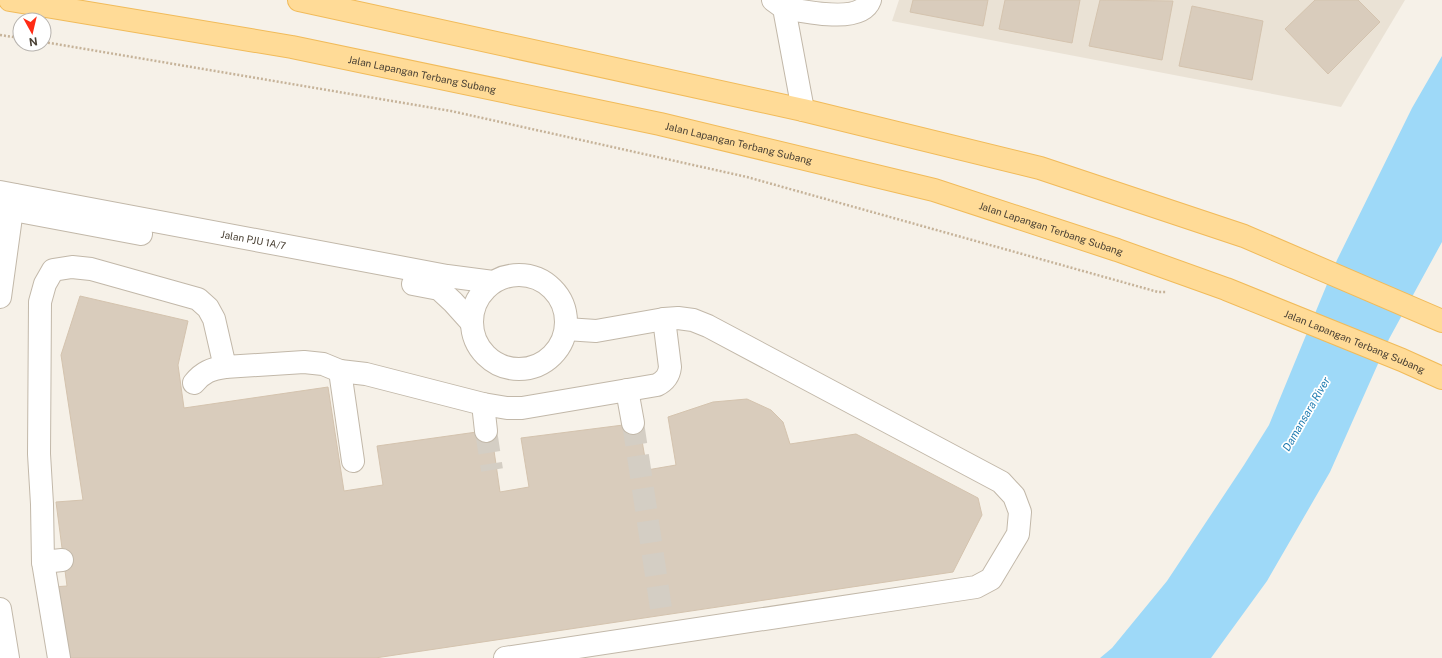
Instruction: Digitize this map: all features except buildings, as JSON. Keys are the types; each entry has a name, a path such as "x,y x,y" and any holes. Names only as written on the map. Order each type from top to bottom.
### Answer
{"main road":[{"name":"Jalan Lapangan Terbang Subang","path":"10,0 292,47 667,126 934,190 1117,250 1226,289 1402,360 1442,378"},
{"path":"299,0 803,110 1040,168 1244,236 1442,321"}],"street":[{"path":"803,110 781,3 821,13 846,15 858,12 868,4 870,0"},
{"path":"0,297 7,201"},
{"name":"Jalan PJU 1A/7","path":"7,201 447,276 493,282"},
{"name":"Jalan PJU 1A/7","path":"7,201 439,289 471,322"},
{"path":"59,658 52,561 42,504 39,454 40,302 45,284 53,270 72,267 91,269 198,299 208,308 214,319 225,367"},
{"path":"523,274 538,278 552,287 561,299 566,314 566,329 561,344 552,357 539,366 523,369 507,368 493,362 481,351 474,338 471,322 474,307 481,293 493,282 507,276 523,274"},
{"path":"505,658 663,625 976,587 990,579 1018,534 1020,512 1014,496 1001,482 708,326 693,320 678,318 664,319 596,331 566,329"},
{"path":"194,383 201,374 211,369 304,362 323,364 340,371 366,374 483,404 507,408 522,408 657,385 662,382 670,373 664,319"},
{"path":"340,371 353,461"},
{"path":"627,390 633,423"},
{"path":"483,404 486,431"},
{"path":"0,609 8,658"}],"path":[{"path":"0,35 12,37"},
{"path":"52,43 451,110 747,177 1158,292 1172,292"}],"shaded area":[{"path":"899,0 1405,0 1341,107 892,21"}],"water":[{"name":"Damansara River","path":"1442,56 1442,242 1389,339 1330,472 1267,581 1211,658 1100,658 1112,648 1167,581 1269,425 1337,260 1412,108"}],"tunnel":[{"path":"633,423 662,615"},
{"path":"486,431 492,470"}]}
